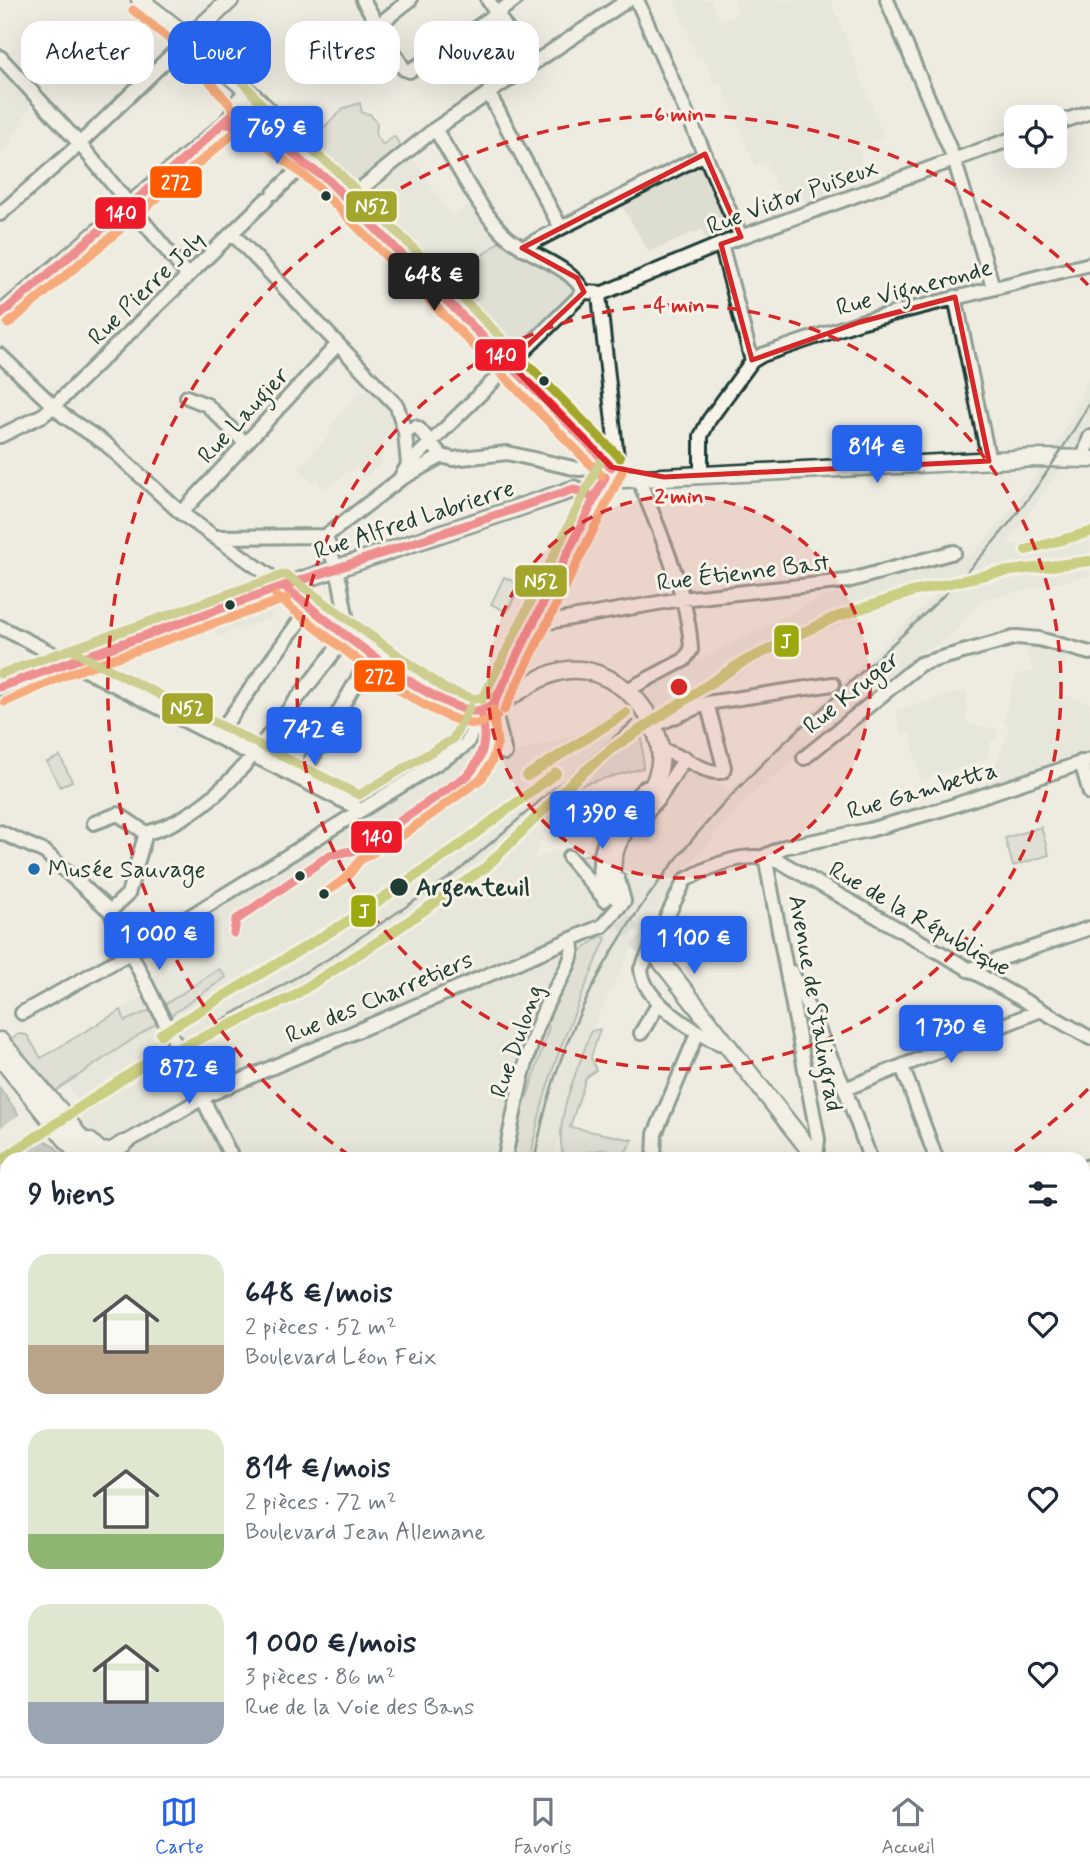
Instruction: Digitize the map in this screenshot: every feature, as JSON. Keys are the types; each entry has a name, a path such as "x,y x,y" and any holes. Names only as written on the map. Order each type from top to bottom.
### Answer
{"main road":[{"path":"207,21 230,0"},
{"path":"146,2 169,21"},
{"path":"231,84 624,479 989,461 1087,459"},
{"path":"0,315 226,124 240,118 249,103"},
{"path":"226,124 269,121"},
{"path":"269,121 304,164 326,178"},
{"path":"611,467 632,468 664,477"},
{"path":"487,708 506,676 611,467"},
{"name":"Rue Alfred Labrierre","path":"4,688 67,662 284,586 574,489 595,498"},
{"path":"284,586 372,654 439,700 463,709 487,708 551,674 574,670 602,676 627,690 653,726 659,750 657,773 649,794 613,851 612,902"},
{"path":"506,676 517,691"},
{"path":"612,902 607,880 608,855 616,836 657,773"},
{"path":"736,1060 719,1043 653,955 811,1152"},
{"path":"0,1041 61,1112 91,1152"},
{"path":"0,1057 75,1152"},
{"path":"61,1112 73,1118 95,1148 115,1151"}],"street":[{"path":"363,0 376,21"},
{"path":"383,21 410,0"},
{"path":"488,0 502,21"},
{"path":"400,62 404,69 413,69 514,0"},
{"path":"539,57 628,0"},
{"path":"637,0 741,237"},
{"path":"887,0 954,159 993,288"},
{"path":"0,57 79,144 188,276"},
{"path":"0,214 79,144 168,58"},
{"path":"348,199 435,129 499,84"},
{"path":"488,92 561,228"},
{"path":"1067,120 1090,112"},
{"path":"435,129 499,229 522,247 577,278 584,292"},
{"name":"Rue Victor Puiseux","path":"599,295 721,244 1004,142"},
{"path":"522,247 705,154"},
{"name":"Rue Pierre Joly","path":"0,436 54,406 304,164"},
{"path":"232,233 397,406 405,432 408,465"},
{"path":"701,475 701,436 709,420 752,361 721,244"},
{"name":"Rue Vigneronde","path":"752,361 781,347 860,321 1090,264"},
{"path":"399,480 408,465 430,442 584,292"},
{"path":"405,432 415,427 442,456 453,459 506,453 578,469 611,467 617,458 599,295 584,292"},
{"path":"955,297 989,461"},
{"name":"Rue Laugier","path":"181,513 337,345"},
{"path":"0,355 54,406 106,444 181,513 284,586"},
{"path":"187,397 207,405 245,443"},
{"path":"1087,459 1090,437"},
{"path":"217,537 326,536 399,480 442,456"},
{"path":"627,690 684,660 690,653 688,627 681,598 662,537 639,480"},
{"path":"94,823 118,814 146,833 165,828 196,810 236,776 253,755 347,635 350,627 326,536"},
{"name":"Rue Étienne Bast","path":"535,619 543,623 681,598 847,581 954,552"},
{"path":"217,736 310,606"},
{"path":"0,627 359,810"},
{"name":"Rue Kruger","path":"804,758 920,664 1017,637 1039,639 1090,653"},
{"path":"300,779 372,654"},
{"path":"653,726 708,703 833,684"},
{"path":"659,750 670,751 713,773 723,771 724,761 708,703"},
{"path":"487,708 505,753"},
{"path":"22,1013 130,953 464,747 487,708"},
{"path":"612,902 625,898 617,878 619,852 685,758"},
{"path":"1086,761 1090,793"},
{"name":"Rue Gambetta","path":"659,1003 643,982 643,962 685,880 727,862 765,856 784,847 869,830 943,809 1086,761"},
{"path":"612,902 599,881 598,856 618,817 644,788 649,788"},
{"path":"579,801 618,817"},
{"path":"0,832 45,852 110,911 229,1152"},
{"path":"110,911 128,894 146,833"},
{"name":"Avenue de Stalingrad","path":"765,856 818,1139 817,1152"},
{"name":"Rue de la République","path":"765,856 779,861 1090,1038"},
{"path":"569,857 612,902"},
{"name":"Rue des Charretiers","path":"115,1151 204,1098 503,966 602,926 612,902"},
{"path":"968,970 1090,928"},
{"name":"Rue Dulong","path":"506,1152 515,1102 543,1012 574,949 572,940"},
{"path":"783,954 845,1089 868,1152"},
{"path":"641,1033 659,1003 697,1034 719,1043"},
{"path":"845,1089 1041,1010"},
{"path":"654,1152 655,1135 697,1034"},
{"path":"902,1066 934,1152"}],"highlighted area":[{"path":"705,154 741,237 721,244 752,360 860,322 955,297 989,461 664,477 611,467 509,363 584,292 577,278 522,248"}],"shaded area":[{"path":"674,0 711,0 720,21 739,13 734,0 831,0 884,137 857,147 866,178 861,180 862,187 807,207 802,195 789,204 785,193 780,195 766,161 755,166 721,81 714,84 703,57 698,58"},
{"path":"0,65 33,101 10,144 0,154"},
{"path":"360,103 362,113 370,114 377,123 376,135 383,145 394,136 403,149 356,186 351,186 308,143 344,108"},
{"path":"410,155 452,216 475,202 502,239 456,276 444,263 434,272 363,199 363,193"},
{"path":"702,164 729,234 708,244 702,229 649,252 622,206"},
{"path":"502,239 573,281 576,292 520,347 508,347 447,285"},
{"path":"1090,374 1090,426 1006,547 1090,523 1090,576 981,600 949,639 917,654 745,801 676,880 627,958 591,1031 555,1152 103,1152 75,1115 83,1109 66,1083 41,1058 149,992 162,1006 143,960 146,950 350,824 353,825 351,820 378,803 476,746 517,752 574,735 698,661 820,598 970,556 1001,523 1058,443","holes":["942,589 729,790 689,764 610,852 556,851 534,859 545,833 555,821 550,814 601,752 810,637"]},
{"path":"369,388 386,403 397,434 384,438 382,462 364,478 356,466 324,490 316,480 312,484 299,467 333,431 329,427 361,390 364,393"},
{"path":"504,577 521,585 507,612 491,604"},
{"path":"269,600 274,617 217,637 212,623"},
{"path":"1022,642 1068,653 1057,693 1090,703 1090,754 983,787 1005,743 1009,725 1003,723 1017,675 1034,670"},
{"path":"967,690 966,723 999,730 996,741 991,740 986,760 920,780 910,733 901,734 896,710"},
{"path":"642,733 643,768 573,787"},
{"path":"60,756 72,781 60,787 47,762"},
{"path":"1041,827 1049,855 1013,866 1005,838"},
{"path":"597,852 595,881 574,858"},
{"path":"601,936 606,938 552,1073 532,1152 511,1152 519,1105 528,1095 549,1027 545,1020 582,950"},
{"path":"219,969 226,977 167,1018 163,1006"},
{"path":"153,1009 160,1021 55,1091 9,1040 18,1034 27,1035 41,1058 121,1010 125,1021"},
{"path":"600,1029 591,1057 596,1070 586,1078 570,1127 633,1140 625,1152 605,1149 562,1152 561,1126 564,1110 591,1031"},
{"path":"0,1088 32,1134 53,1145 59,1152 0,1152"}],"pier":[{"path":"22,1113 34,1130 43,1137 21,1152 0,1152 0,1128"}],"tunnel":[{"path":"613,898 620,915 651,958"}],"railway":[{"path":"536,1152 565,1048 588,996 615,947 646,900 717,811 757,769 910,628 969,569 1035,489 1090,402"},
{"path":"132,1072 328,959 456,873 633,721"}],"transit line":[{"name":"272","path":"133,10 182,49 261,141 318,187 602,476"},
{"name":"N52","path":"244,84 278,123 335,169 620,458"},
{"name":"140","path":"0,315 182,161 239,108"},
{"name":"272","path":"8,324 233,134 251,125 262,108"},
{"name":"140","path":"226,124 268,129 304,164 326,178 611,467"},
{"name":"N52","path":"482,700 600,462"},
{"name":"272","path":"504,710 622,472"},
{"name":"140","path":"493,705 605,477"},
{"name":"140","path":"0,687 284,586 574,489 595,498"},
{"name":"J","path":"1026,550 1090,532"},
{"name":"J","path":"13,1152 148,1062 290,998 393,932 486,867 571,783 611,749 741,663 833,618 912,592 994,573 1090,561"},
{"name":"N52","path":"0,674 285,574 445,689 475,699 489,694"},
{"name":"140","path":"284,586 376,658 429,693 473,711 493,705"},
{"name":"272","path":"276,596 371,670 424,705 472,724 497,716"},
{"name":"272","path":"5,702 71,673 288,598"},
{"name":"N52","path":"73,651 359,795 453,739 470,707"},
{"name":"272","path":"324,894 347,877 360,860 400,837 482,778 492,761 497,744 493,709"},
{"name":"140","path":"234,933 236,920 330,855 352,851 371,841 468,775 478,761 483,745 481,712"},
{"name":"J","path":"527,776 626,713"},
{"name":"J","path":"161,1034 358,915 459,846 556,773"}],"place":[{"name":"Musée Sauvage","path":"34,869"},
{"name":"Argenteuil","path":"399,887"}]}
